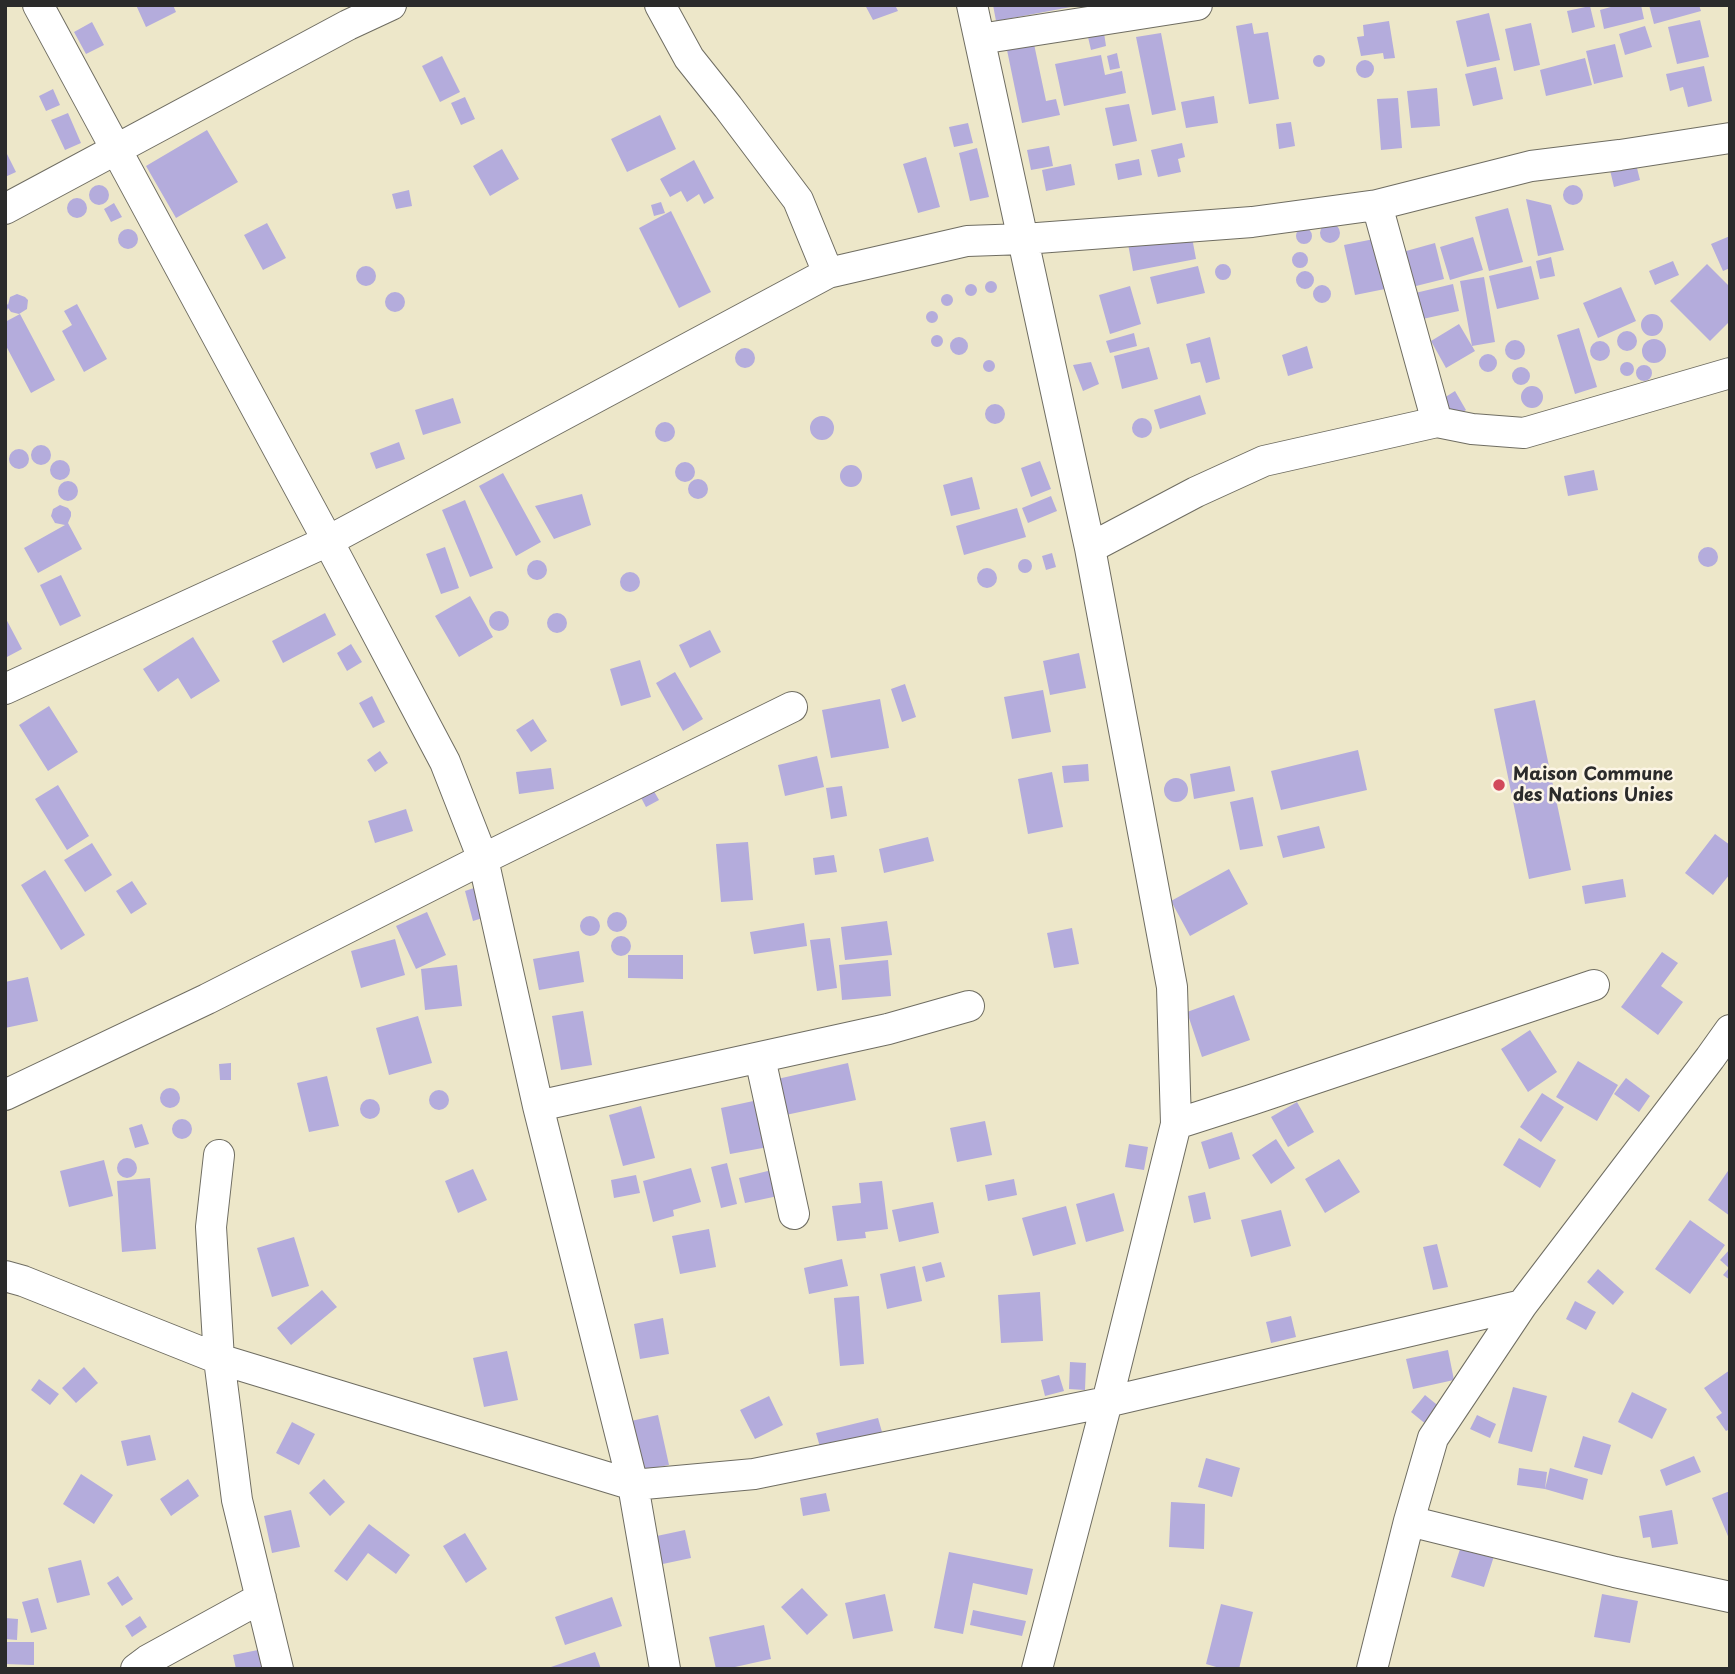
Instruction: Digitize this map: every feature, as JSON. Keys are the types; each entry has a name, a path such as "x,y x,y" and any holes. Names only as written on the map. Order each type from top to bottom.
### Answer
{"street":[{"path":"38,5 445,762 482,859 538,1106 633,1485 665,1669"},
{"path":"5,208 115,150 343,15 391,5"},
{"path":"660,5 689,58 798,200 828,273"},
{"path":"972,5 1090,548 1172,987 1176,1124 1037,1669"},
{"path":"980,39 1196,5"},
{"path":"5,689 328,541 828,273 967,241 1252,222 1377,205 1531,166 1730,138"},
{"path":"1377,205 1437,422"},
{"path":"1090,548 1196,492 1264,461 1437,422 1472,429 1524,433 1730,373"},
{"path":"5,1095 207,999 482,859 792,707"},
{"path":"1176,1124 1594,985"},
{"path":"538,1106 888,1029 969,1006"},
{"path":"1373,1669 1409,1521 1433,1438 1522,1305 1720,1066 1730,1030"},
{"path":"760,1058 794,1214"},
{"path":"219,1155 211,1227 219,1359 237,1500 278,1669"},
{"path":"5,1276 219,1359 633,1485 754,1474 1107,1402 1522,1305"},
{"path":"1409,1521 1615,1572 1730,1597"},
{"path":"136,1669 261,1598"}],"building":[{"path":"136,5 173,5 176,12 146,27"},
{"path":"865,5 895,5 898,11 873,20"},
{"path":"993,5 1071,5 1071,7 996,21"},
{"path":"1618,5 1641,5 1644,19 1604,29 1600,10"},
{"path":"1649,5 1699,5 1701,11 1654,24"},
{"path":"1590,6 1595,27 1572,33 1567,11"},
{"path":"1489,13 1500,60 1467,67 1456,21"},
{"path":"1700,20 1709,57 1677,64 1668,27"},
{"path":"1389,21 1395,58 1384,59 1383,53 1361,56 1357,37 1364,36 1363,25"},
{"path":"92,22 104,45 86,54 74,32"},
{"path":"1252,23 1254,34 1268,32 1279,99 1249,104 1236,26"},
{"path":"1531,23 1540,65 1514,71 1505,29"},
{"path":"1645,26 1652,47 1625,55 1619,34"},
{"path":"1104,33 1106,46 1091,50 1088,37"},
{"path":"1161,33 1176,110 1152,115 1136,37"},
{"path":"1034,44 1046,101 1056,99 1060,115 1022,123 1007,50"},
{"path":"1615,44 1623,77 1594,84 1586,51"},
{"path":"1117,53 1120,68 1110,70 1107,56"},
{"path":"1101,55 1105,75 1122,71 1126,93 1064,106 1055,64"},
{"path":"442,56 460,92 440,102 422,66"},
{"path":"1314,56 1324,56 1324,66 1314,66"},
{"path":"1585,58 1592,85 1546,96 1540,70"},
{"path":"1365,60 1371,63 1374,69 1371,75 1365,78 1359,75 1356,69 1359,63"},
{"path":"1704,66 1712,101 1688,107 1683,87 1670,91 1666,74"},
{"path":"1496,67 1503,99 1473,106 1465,74"},
{"path":"1437,88 1440,126 1411,128 1407,91"},
{"path":"53,89 60,105 46,111 39,96"},
{"path":"1214,96 1218,123 1186,128 1181,102"},
{"path":"465,97 475,119 461,125 451,103"},
{"path":"1398,98 1402,148 1381,150 1377,99"},
{"path":"1129,104 1137,141 1113,146 1105,108"},
{"path":"68,113 81,143 65,150 51,120"},
{"path":"660,115 676,149 627,172 611,139"},
{"path":"1291,122 1295,146 1279,149 1276,124"},
{"path":"968,123 973,143 954,147 949,127"},
{"path":"207,130 238,182 176,218 146,166"},
{"path":"1182,143 1185,157 1178,159 1181,172 1158,177 1151,150"},
{"path":"1049,146 1053,166 1031,170 1027,150"},
{"path":"977,148 989,197 970,201 959,153"},
{"path":"502,149 519,179 490,196 473,166"},
{"path":"5,150 16,172 5,177"},
{"path":"926,157 940,207 918,213 903,164"},
{"path":"1139,159 1142,175 1118,180 1115,164"},
{"path":"694,160 714,198 704,204 699,194 687,202 681,191 670,197 660,179"},
{"path":"1071,164 1075,185 1046,191 1042,170"},
{"path":"1636,164 1640,180 1614,187 1610,170"},
{"path":"99,185 106,188 109,195 106,202 99,205 92,202 89,195 92,188"},
{"path":"1573,185 1580,188 1583,195 1580,202 1573,205 1566,202 1563,195 1566,188"},
{"path":"409,190 412,206 396,209 392,194"},
{"path":"77,198 84,201 87,208 84,215 77,218 70,215 67,208 70,201"},
{"path":"1526,199 1551,205 1564,250 1538,256"},
{"path":"661,202 665,213 654,216 651,205"},
{"path":"114,203 122,217 111,222 104,209"},
{"path":"1508,208 1523,262 1489,271 1475,217"},
{"path":"671,211 711,292 679,308 639,228"},
{"path":"267,223 286,258 263,270 244,235"},
{"path":"1330,223 1337,226 1340,233 1337,240 1330,243 1323,240 1320,233 1323,226"},
{"path":"1301,228 1307,228 1312,236 1310,242 1301,244 1296,239 1296,233"},
{"path":"128,229 135,232 138,239 135,246 128,249 121,246 118,239 121,232"},
{"path":"1191,232 1196,259 1133,271 1128,244"},
{"path":"1730,236 1730,268 1723,271 1711,244"},
{"path":"1473,237 1483,270 1450,280 1440,247"},
{"path":"1379,238 1390,288 1355,295 1344,245"},
{"path":"1435,243 1444,279 1408,288 1399,253"},
{"path":"1297,252 1303,252 1308,260 1306,266 1297,268 1292,263 1292,257"},
{"path":"1551,257 1555,276 1540,279 1536,261"},
{"path":"1673,261 1679,275 1655,285 1649,271"},
{"path":"1220,264 1226,264 1231,272 1229,278 1220,280 1215,275 1215,269"},
{"path":"1707,264 1730,287 1730,321 1710,341 1670,301"},
{"path":"366,266 373,269 376,276 373,283 366,286 359,283 356,276 359,269"},
{"path":"1198,266 1205,293 1157,304 1150,277"},
{"path":"1531,266 1539,299 1497,309 1489,276"},
{"path":"1305,271 1311,274 1314,280 1311,286 1305,289 1299,286 1296,280 1299,274"},
{"path":"1484,277 1495,342 1472,346 1460,281"},
{"path":"986,282 996,282 996,292 986,292"},
{"path":"1453,284 1459,311 1418,320 1411,294"},
{"path":"966,285 976,285 976,295 966,295"},
{"path":"1318,285 1326,285 1331,294 1329,301 1318,303 1313,298 1313,290"},
{"path":"1130,286 1141,324 1110,334 1099,295"},
{"path":"1621,287 1636,321 1598,338 1583,303"},
{"path":"395,292 402,295 405,302 402,309 395,312 388,309 385,302 388,295"},
{"path":"17,294 28,300 27,309 19,314 8,308 5,316 5,301 8,305 10,297"},
{"path":"942,295 952,295 952,305 942,305"},
{"path":"77,304 107,359 84,372 62,331 72,325 64,311"},
{"path":"927,312 937,312 937,322 927,322"},
{"path":"20,314 55,380 31,393 5,344 5,322"},
{"path":"1652,314 1662,321 1663,325 1656,335 1652,336 1642,329 1641,325 1648,315"},
{"path":"1459,324 1475,351 1446,368 1431,341"},
{"path":"1579,328 1597,387 1575,394 1557,335"},
{"path":"1627,331 1634,334 1637,341 1634,348 1627,351 1620,348 1617,341 1620,334"},
{"path":"1134,333 1137,346 1110,353 1106,341"},
{"path":"932,336 942,336 942,346 932,346"},
{"path":"959,337 965,340 968,346 965,352 959,355 953,352 950,346 953,340"},
{"path":"1210,337 1220,379 1206,383 1200,362 1191,364 1186,344"},
{"path":"1654,339 1665,346 1666,351 1659,362 1654,363 1643,356 1642,351 1649,340"},
{"path":"1515,340 1522,343 1525,350 1522,357 1515,360 1508,357 1505,350 1508,343"},
{"path":"1600,341 1607,344 1610,351 1607,358 1600,361 1593,358 1590,351 1593,344"},
{"path":"1307,346 1313,368 1288,376 1282,355"},
{"path":"1149,347 1158,379 1122,389 1114,356"},
{"path":"745,348 752,351 755,358 752,365 745,368 738,365 735,358 738,351"},
{"path":"1484,354 1492,354 1497,363 1495,370 1484,372 1479,367 1479,359"},
{"path":"984,361 994,361 994,371 984,371"},
{"path":"1091,362 1099,384 1083,391 1073,365"},
{"path":"1627,362 1632,364 1632,374 1627,376 1622,374 1620,369 1622,364"},
{"path":"1644,365 1650,367 1650,379 1644,381 1638,379 1636,373 1638,367"},
{"path":"1517,367 1525,367 1530,376 1528,383 1517,385 1512,380 1512,372"},
{"path":"1532,386 1540,389 1543,397 1540,405 1532,408 1524,405 1521,397 1524,389"},
{"path":"1455,391 1466,410 1448,422 1436,403"},
{"path":"1200,395 1206,414 1160,429 1154,410"},
{"path":"453,398 461,423 423,435 415,410"},
{"path":"995,404 1002,407 1005,414 1002,421 995,424 988,421 985,414 988,407"},
{"path":"822,416 833,423 834,428 827,439 822,440 811,433 810,428 817,417"},
{"path":"1142,418 1149,421 1152,428 1149,435 1142,438 1135,435 1132,428 1135,421"},
{"path":"665,422 672,425 675,432 672,439 665,442 658,439 655,432 658,425"},
{"path":"399,442 405,459 376,469 370,453"},
{"path":"41,445 48,448 51,455 48,462 41,465 34,462 31,455 34,448"},
{"path":"19,449 26,452 29,459 26,466 19,469 12,466 9,459 12,452"},
{"path":"60,460 67,463 70,470 67,477 60,480 53,477 50,470 53,463"},
{"path":"1040,461 1051,489 1031,497 1021,468"},
{"path":"685,462 692,465 695,472 692,479 685,482 678,479 675,472 678,465"},
{"path":"851,465 859,468 862,476 859,484 851,487 843,484 840,476 843,468"},
{"path":"1594,470 1598,490 1568,496 1564,476"},
{"path":"503,473 541,542 516,556 479,486"},
{"path":"972,477 980,509 951,516 943,485"},
{"path":"698,479 705,482 708,489 705,496 698,499 691,496 688,489 691,482"},
{"path":"68,481 75,484 78,491 75,498 68,501 61,498 58,491 61,484"},
{"path":"582,494 591,525 554,539 535,506"},
{"path":"1051,496 1057,511 1028,523 1022,508"},
{"path":"465,500 493,568 470,577 442,510"},
{"path":"60,505 71,512 68,523 82,549 38,573 24,548 65,525 55,523 51,516 53,509"},
{"path":"1017,508 1026,537 964,555 956,526"},
{"path":"445,547 459,588 441,594 426,554"},
{"path":"1704,547 1712,547 1718,557 1712,567 1704,567 1698,561 1698,553"},
{"path":"1052,553 1056,567 1046,570 1042,556"},
{"path":"1022,559 1028,559 1032,566 1028,573 1022,573 1018,569 1018,563"},
{"path":"537,560 544,563 547,570 544,577 537,580 530,577 527,570 530,563"},
{"path":"987,568 994,571 997,578 994,585 987,588 980,585 977,578 980,571"},
{"path":"630,572 637,575 640,582 637,589 630,592 623,589 620,582 623,575"},
{"path":"61,575 81,616 60,626 40,585"},
{"path":"470,596 493,637 459,657 435,616"},
{"path":"499,611 506,614 509,621 506,628 499,631 492,628 489,621 492,614"},
{"path":"325,613 336,635 283,663 272,641"},
{"path":"557,613 564,616 567,623 564,630 557,633 550,630 547,623 550,616"},
{"path":"5,617 22,649 5,658"},
{"path":"710,630 721,652 690,668 679,645"},
{"path":"193,637 220,681 191,699 178,678 158,692 143,669"},
{"path":"351,644 362,662 347,671 337,653"},
{"path":"1079,653 1086,688 1050,695 1043,661"},
{"path":"640,660 651,697 621,706 610,669"},
{"path":"675,672 703,719 683,731 656,683"},
{"path":"905,684 916,717 902,722 891,689"},
{"path":"1043,690 1051,732 1012,739 1004,697"},
{"path":"372,696 385,722 373,728 359,703"},
{"path":"880,699 889,748 831,758 822,710"},
{"path":"1535,700 1571,870 1529,879 1494,709"},
{"path":"49,706 78,752 48,771 19,725"},
{"path":"533,719 547,741 531,752 516,730"},
{"path":"1358,750 1367,790 1281,810 1271,771"},
{"path":"380,751 388,763 375,772 367,760"},
{"path":"817,756 824,787 785,796 778,765"},
{"path":"1088,764 1089,781 1064,783 1062,766"},
{"path":"1230,766 1235,791 1194,799 1190,774"},
{"path":"551,768 554,789 519,794 516,772"},
{"path":"1052,772 1063,827 1028,834 1018,779"},
{"path":"1176,778 1184,782 1188,790 1184,798 1176,802 1168,798 1164,790 1168,782"},
{"path":"58,785 89,836 67,850 35,799"},
{"path":"651,786 659,800 646,807 638,792"},
{"path":"842,786 847,816 831,819 826,788"},
{"path":"1253,797 1263,846 1240,850 1230,802"},
{"path":"406,809 413,831 375,843 368,821"},
{"path":"1319,826 1325,848 1283,858 1277,836"},
{"path":"1715,834 1730,845 1730,874 1713,895 1685,873"},
{"path":"928,837 934,861 884,873 879,849"},
{"path":"748,842 753,900 721,902 716,844"},
{"path":"92,843 112,875 85,892 64,860"},
{"path":"834,855 837,872 815,875 813,858"},
{"path":"1229,869 1248,904 1190,936 1171,901"},
{"path":"45,870 85,935 61,950 21,885"},
{"path":"1623,879 1626,897 1585,904 1582,886"},
{"path":"132,881 147,904 131,914 116,891"},
{"path":"477,887 486,917 473,921 465,891"},
{"path":"427,912 446,955 416,969 396,926"},
{"path":"617,912 624,915 627,922 624,929 617,932 610,929 607,922 610,915"},
{"path":"590,916 597,919 600,926 597,933 590,936 583,933 580,926 583,919"},
{"path":"887,921 892,955 845,960 841,927"},
{"path":"804,923 807,946 754,954 750,932"},
{"path":"1072,928 1079,964 1054,968 1047,933"},
{"path":"621,936 628,939 631,946 628,953 621,956 614,953 611,946 614,939"},
{"path":"830,938 837,988 817,991 810,940"},
{"path":"395,939 405,975 361,988 351,951"},
{"path":"579,951 584,982 539,990 533,959"},
{"path":"1662,952 1678,963 1661,986 1683,1002 1658,1035 1621,1007"},
{"path":"628,955 683,955 683,979 628,978"},
{"path":"888,960 891,996 842,1000 839,965"},
{"path":"457,965 462,1006 425,1010 421,969"},
{"path":"28,977 38,1021 5,1028 5,982"},
{"path":"1234,995 1250,1040 1202,1057 1187,1012"},
{"path":"583,1011 592,1065 561,1070 552,1016"},
{"path":"418,1016 432,1063 389,1075 376,1028"},
{"path":"1530,1030 1557,1072 1528,1092 1501,1049"},
{"path":"1578,1061 1618,1085 1597,1121 1556,1097"},
{"path":"231,1063 231,1080 220,1080 219,1064"},
{"path":"848,1063 856,1100 781,1116 773,1080"},
{"path":"327,1076 339,1126 309,1132 297,1083"},
{"path":"1626,1078 1650,1096 1639,1112 1614,1094"},
{"path":"170,1088 177,1091 180,1098 177,1105 170,1108 163,1105 160,1098 163,1091"},
{"path":"439,1090 446,1093 449,1100 446,1107 439,1110 432,1107 429,1100 432,1093"},
{"path":"1542,1093 1564,1107 1541,1142 1520,1127"},
{"path":"370,1099 377,1102 380,1109 377,1116 370,1119 363,1116 360,1109 363,1102"},
{"path":"758,1100 768,1147 730,1154 721,1108"},
{"path":"1297,1102 1314,1132 1288,1147 1271,1117"},
{"path":"641,1106 655,1158 623,1166 609,1115"},
{"path":"182,1119 189,1122 192,1129 189,1136 182,1139 175,1136 172,1129 175,1122"},
{"path":"985,1121 992,1155 957,1162 950,1128"},
{"path":"142,1124 149,1144 135,1148 129,1128"},
{"path":"1232,1132 1240,1159 1209,1169 1201,1142"},
{"path":"1519,1138 1556,1160 1540,1188 1503,1165"},
{"path":"1276,1139 1295,1168 1271,1184 1252,1155"},
{"path":"1129,1144 1148,1147 1144,1170 1125,1167"},
{"path":"127,1158 134,1161 137,1168 134,1175 127,1178 120,1175 117,1168 120,1161"},
{"path":"1339,1159 1360,1192 1325,1213 1305,1179"},
{"path":"104,1160 113,1196 69,1207 60,1171"},
{"path":"727,1163 737,1204 721,1208 711,1167"},
{"path":"691,1168 701,1202 673,1210 674,1216 653,1222 643,1181"},
{"path":"1730,1168 1730,1216 1708,1200"},
{"path":"473,1169 487,1200 458,1213 445,1181"},
{"path":"772,1170 778,1196 745,1203 739,1178"},
{"path":"636,1175 640,1193 614,1198 611,1180"},
{"path":"150,1178 156,1249 122,1252 117,1181"},
{"path":"1014,1179 1017,1195 988,1201 985,1185"},
{"path":"882,1181 888,1229 865,1232 866,1238 837,1241 832,1206 861,1203 859,1183"},
{"path":"1205,1192 1211,1219 1194,1223 1188,1196"},
{"path":"1114,1193 1124,1231 1086,1242 1076,1204"},
{"path":"933,1202 939,1233 899,1242 892,1210"},
{"path":"1066,1206 1076,1244 1033,1256 1022,1218"},
{"path":"1281,1210 1291,1246 1251,1257 1241,1220"},
{"path":"1690,1220 1725,1245 1690,1294 1655,1269"},
{"path":"709,1229 716,1267 680,1274 672,1236"},
{"path":"294,1237 309,1286 272,1297 257,1248"},
{"path":"1437,1244 1448,1287 1433,1290 1423,1247"},
{"path":"1730,1249 1730,1280 1723,1275 1729,1268 1720,1260"},
{"path":"842,1259 848,1286 809,1294 804,1268"},
{"path":"941,1262 945,1277 926,1282 922,1267"},
{"path":"915,1266 922,1301 887,1309 880,1274"},
{"path":"1598,1269 1624,1292 1613,1305 1587,1282"},
{"path":"322,1290 337,1307 291,1345 277,1328"},
{"path":"1040,1292 1043,1341 1001,1343 998,1295"},
{"path":"859,1296 864,1364 840,1366 834,1298"},
{"path":"1575,1301 1596,1312 1586,1330 1566,1319"},
{"path":"1291,1316 1296,1337 1271,1343 1266,1322"},
{"path":"663,1318 669,1354 640,1359 634,1324"},
{"path":"1448,1350 1454,1380 1413,1389 1406,1359"},
{"path":"507,1351 518,1400 484,1407 473,1358"},
{"path":"1070,1362 1086,1363 1085,1390 1069,1389"},
{"path":"84,1367 98,1383 76,1403 62,1388"},
{"path":"1730,1370 1730,1429 1726,1431 1716,1417 1722,1413 1704,1388"},
{"path":"1059,1375 1064,1391 1045,1396 1041,1380"},
{"path":"39,1379 59,1394 50,1405 31,1390"},
{"path":"1513,1387 1547,1396 1532,1452 1498,1443"},
{"path":"1632,1392 1667,1409 1652,1439 1618,1422"},
{"path":"1425,1395 1441,1408 1427,1425 1411,1412"},
{"path":"769,1396 783,1425 755,1439 740,1410"},
{"path":"658,1415 669,1465 642,1470 631,1421"},
{"path":"1477,1415 1496,1424 1490,1438 1470,1429"},
{"path":"878,1418 882,1432 820,1447 816,1433"},
{"path":"292,1422 315,1434 299,1465 276,1453"},
{"path":"150,1435 156,1460 127,1466 121,1441"},
{"path":"1583,1436 1611,1445 1602,1475 1574,1467"},
{"path":"1694,1456 1701,1472 1666,1486 1660,1470"},
{"path":"1206,1458 1240,1468 1232,1497 1198,1487"},
{"path":"1519,1468 1547,1472 1545,1489 1517,1485"},
{"path":"1550,1468 1588,1479 1583,1500 1545,1489"},
{"path":"81,1474 113,1495 94,1524 63,1504"},
{"path":"188,1479 199,1496 171,1516 160,1499"},
{"path":"324,1479 345,1502 330,1516 309,1493"},
{"path":"1730,1491 1730,1541 1712,1498"},
{"path":"826,1493 830,1511 803,1516 800,1498"},
{"path":"1171,1502 1205,1504 1204,1549 1169,1547"},
{"path":"291,1510 300,1547 272,1553 264,1516"},
{"path":"1672,1510 1678,1544 1652,1548 1650,1537 1643,1538 1639,1516"},
{"path":"369,1524 410,1555 396,1574 368,1553 347,1581 334,1571"},
{"path":"685,1530 691,1558 658,1565 652,1537"},
{"path":"465,1533 487,1569 466,1583 443,1546"},
{"path":"1462,1543 1495,1553 1484,1587 1451,1577"},
{"path":"949,1552 1033,1569 1027,1595 973,1583 963,1634 934,1628"},
{"path":"81,1560 90,1595 57,1603 48,1568"},
{"path":"118,1576 133,1599 122,1606 107,1583"},
{"path":"802,1588 828,1615 807,1635 781,1607"},
{"path":"885,1594 893,1631 853,1639 845,1603"},
{"path":"1602,1594 1638,1601 1630,1643 1594,1637"},
{"path":"612,1597 622,1626 565,1645 555,1617"},
{"path":"38,1598 47,1629 31,1633 22,1602"},
{"path":"1221,1604 1253,1612 1239,1669 1223,1669 1206,1664"},
{"path":"973,1610 1026,1621 1022,1636 970,1625"},
{"path":"140,1616 147,1627 132,1637 125,1626"},
{"path":"5,1618 18,1619 17,1640 5,1639"},
{"path":"764,1625 771,1659 716,1669 709,1637"},
{"path":"5,1642 34,1642 34,1665 5,1664"},
{"path":"258,1650 262,1669 236,1669 233,1655"},
{"path":"595,1652 601,1669 548,1669 548,1668"}],"place":[{"name":"Maison Commune des Nations Unies","path":"1499,785"}]}
